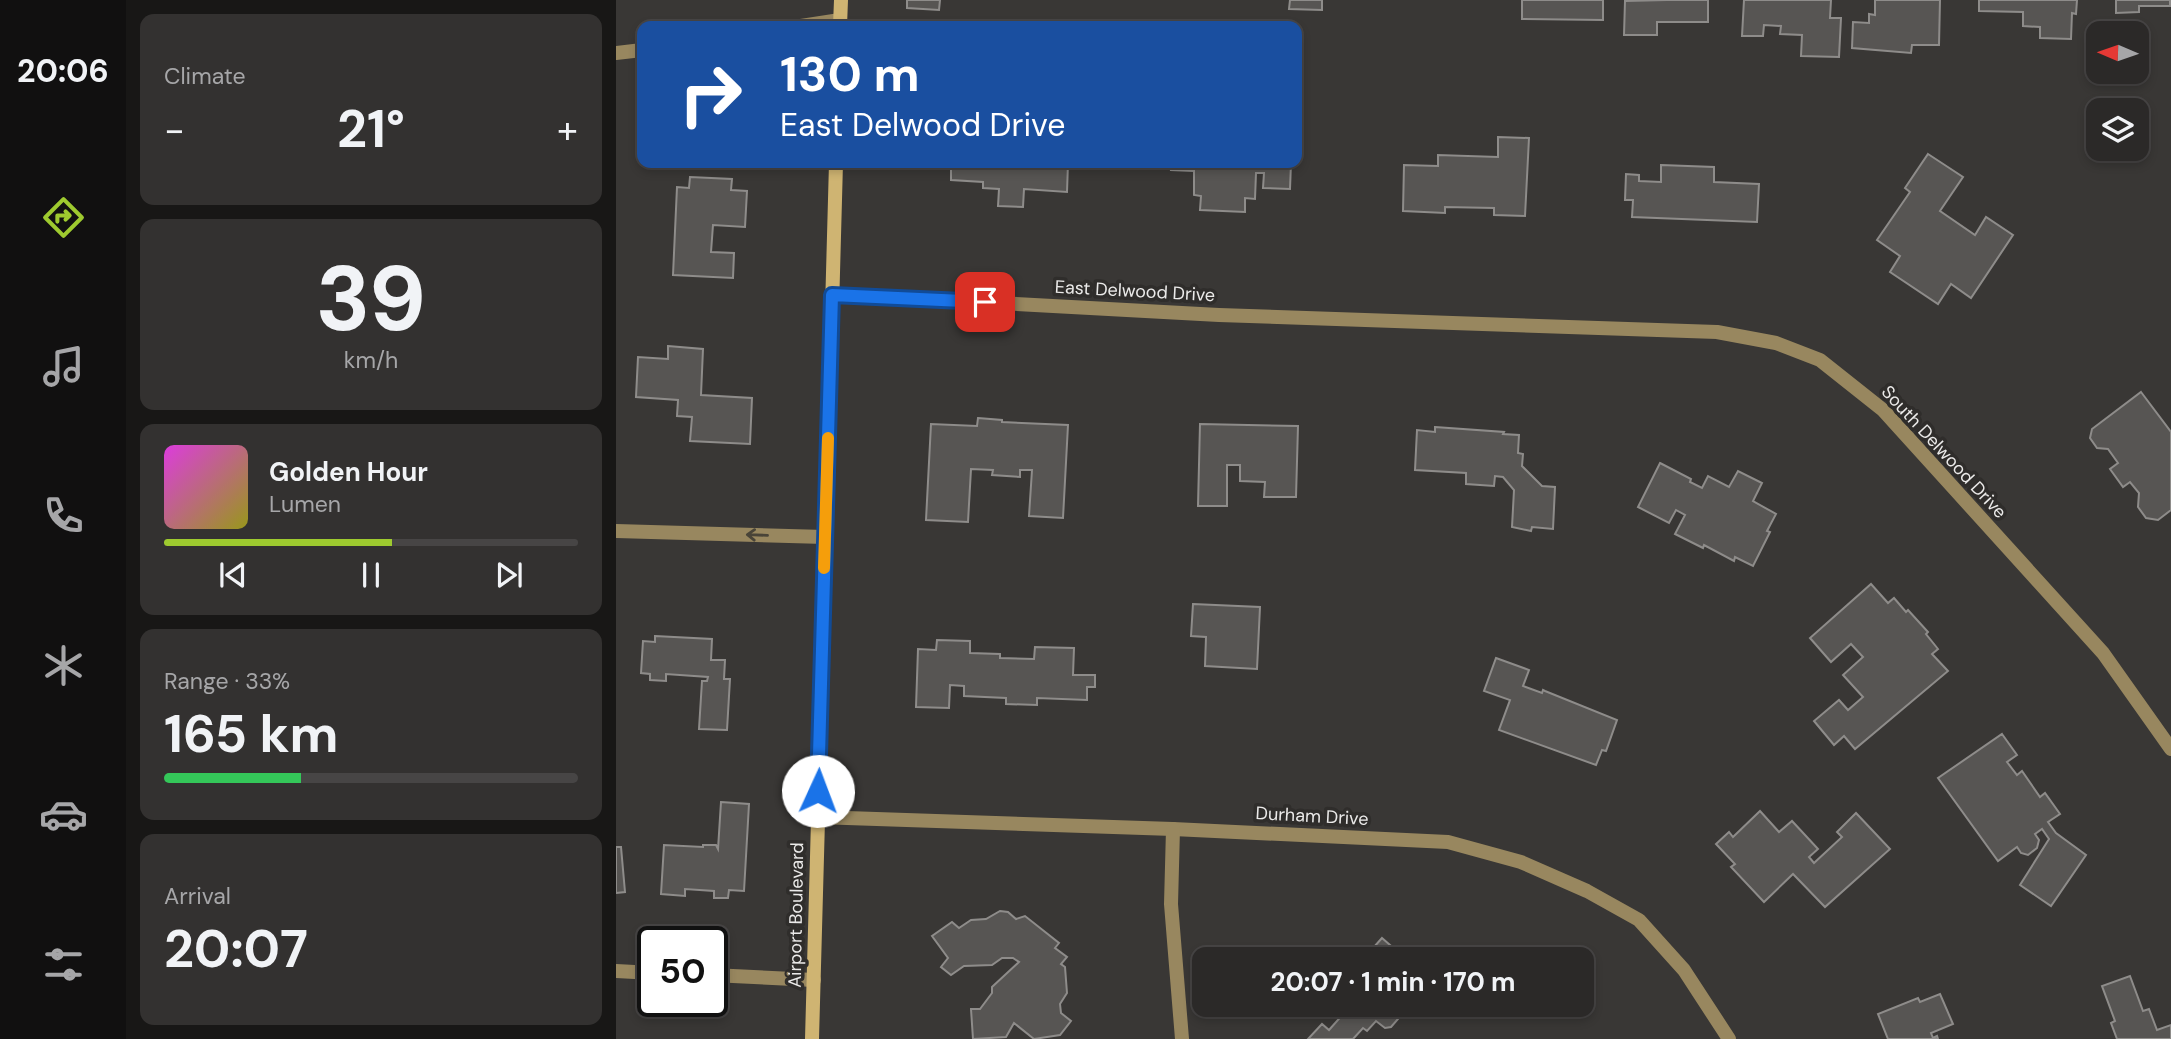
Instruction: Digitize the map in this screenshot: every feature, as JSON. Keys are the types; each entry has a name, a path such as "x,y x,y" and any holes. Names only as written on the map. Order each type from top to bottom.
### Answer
{"main road":[{"path":"840,21 841,0"},
{"name":"Airport Boulevard","path":"813,1039 836,168"}],"street":[{"path":"616,53 637,51"},
{"name":"East Delwood Drive","path":"832,295 1219,315 1437,322"},
{"name":"South Delwood Drive","path":"1437,322 1717,332 1776,343 1820,360 1883,410 2057,602 2103,653 2171,749"},
{"path":"616,531 825,537"},
{"name":"Durham Drive","path":"817,817 1173,829 1448,842 1521,862 1587,891 1639,920 1685,970 1729,1039"},
{"path":"1173,829 1171,904 1182,1039"},
{"path":"616,971 637,972"},
{"path":"728,976 814,980"}],"building":[{"path":"907,0 940,0 939,10 907,8"},
{"path":"1290,0 1322,0 1322,10 1289,9"},
{"path":"1522,0 1603,0 1603,20 1522,19"},
{"path":"1708,0 1708,22 1657,22 1657,35 1624,35 1625,1"},
{"path":"1744,0 1831,0 1830,18 1841,18 1839,57 1801,56 1802,35 1780,34 1781,26 1764,25 1763,36 1742,36"},
{"path":"1875,0 1940,0 1939,45 1912,45 1911,53 1852,48 1853,22 1869,23 1869,14 1875,15"},
{"path":"1979,0 2077,0 2076,14 2072,13 2071,39 2040,38 2040,27 2023,26 2023,12 1979,11"},
{"path":"2116,0 2170,0 2170,6 2139,6 2139,12 2116,13"},
{"path":"1498,137 1529,138 1525,216 1494,215 1494,208 1445,207 1445,213 1403,211 1404,165 1438,166 1438,155 1498,157"},
{"path":"1928,154 1963,177 1940,211 1975,235 1986,217 2013,235 1971,298 1951,284 1938,304 1890,272 1900,256 1877,240 1910,192 1905,188"},
{"path":"1661,165 1714,167 1714,182 1759,184 1757,222 1632,217 1633,200 1625,200 1626,174 1639,175 1639,181 1661,182"},
{"path":"951,168 1068,168 1067,192 1024,189 1023,207 998,206 999,189 983,188 983,182 951,180"},
{"path":"1291,168 1290,189 1263,188 1264,173 1256,173 1255,199 1245,198 1245,212 1200,210 1201,196 1194,195 1194,171 1171,170"},
{"path":"690,177 732,179 731,190 747,191 745,227 713,225 711,252 734,253 733,278 673,275 677,187 689,188"},
{"path":"668,346 703,349 701,395 752,398 750,444 690,441 692,417 677,416 678,400 636,397 638,357 668,359"},
{"path":"2141,392 2171,432 2171,510 2158,520 2146,518 2138,507 2139,493 2130,482 2123,487 2110,469 2118,463 2108,449 2097,448 2090,438 2092,429"},
{"path":"978,418 1002,422 1068,425 1063,518 1029,516 1032,470 1020,470 1020,477 992,475 993,470 971,469 968,522 926,520 931,424 977,426"},
{"path":"1200,424 1298,426 1296,497 1264,497 1265,482 1240,481 1240,465 1227,465 1227,506 1198,506"},
{"path":"1435,427 1519,435 1518,453 1523,454 1522,466 1542,486 1555,487 1553,529 1532,527 1531,531 1512,527 1514,490 1503,477 1495,476 1494,486 1466,484 1466,473 1415,470 1417,430 1435,432"},
{"path":"1660,463 1691,479 1690,482 1702,488 1708,476 1729,487 1738,471 1762,483 1753,501 1776,514 1753,566 1735,557 1734,561 1675,534 1685,515 1676,510 1669,523 1638,507"},
{"path":"1871,584 1888,603 1894,598 1928,632 1926,634 1938,649 1932,654 1948,671 1855,749 1844,736 1834,745 1814,721 1839,700 1848,710 1863,697 1843,675 1863,657 1851,644 1831,662 1810,638"},
{"path":"1193,604 1260,607 1257,669 1205,666 1206,637 1191,636"},
{"path":"655,636 712,639 711,660 725,660 724,679 730,679 727,730 699,729 702,681 707,681 708,677 666,674 666,681 650,680 650,674 641,673 643,641 655,642"},
{"path":"937,640 970,641 970,653 1000,654 1000,658 1034,659 1035,647 1074,648 1073,675 1095,675 1095,687 1087,687 1087,700 1037,698 1037,705 1006,704 1006,698 964,696 964,686 950,685 949,708 916,707 918,649 936,650"},
{"path":"1496,658 1529,670 1523,686 1542,693 1543,690 1617,720 1606,751 1602,750 1596,765 1499,730 1510,700 1484,691"},
{"path":"2002,734 2017,755 2007,762 2017,775 2022,771 2040,797 2045,793 2060,814 2048,822 2056,833 2086,855 2051,906 2020,885 2049,839 2042,829 2035,834 2039,840 2037,848 2028,855 2021,853 2017,847 1998,861 1938,778"},
{"path":"721,802 749,804 744,891 729,890 728,898 714,898 714,891 685,889 685,896 661,894 664,845 716,845 718,849"},
{"path":"1760,811 1779,832 1792,821 1818,849 1809,857 1814,863 1842,837 1837,832 1856,813 1890,849 1825,907 1793,874 1764,902 1731,867 1735,864 1716,844 1729,832 1733,837"},
{"path":"616,847 621,847 625,892 616,893"},
{"path":"1000,911 1008,912 1016,919 1025,916 1059,943 1055,948 1067,957 1061,964 1065,967 1067,993 1060,1004 1061,1013 1071,1021 1060,1035 1034,1039 1014,1023 1006,1037 973,1039 971,1009 980,1009 992,993 992,987 1019,962 1013,958 1002,958 992,965 964,966 951,975 941,967 948,958 932,936 952,922 959,928 971,920 986,919"},
{"path":"1382,938 1392,947 1374,947"},
{"path":"2130,976 2143,1011 2149,1009 2157,1030 2171,1025 2171,1039 2117,1039 2111,1023 2115,1021 2102,986"},
{"path":"1940,994 1953,1024 1931,1033 1933,1038 1937,1036 1938,1039 1888,1039 1878,1014 1918,998 1920,1002"},
{"path":"1341,1017 1400,1017 1391,1027 1385,1028 1376,1021 1367,1031 1363,1028 1353,1039 1308,1039 1322,1024 1329,1030"}],"slow traffic":[{"path":"824,568 828,438"}],"route":[{"path":"818,791 832,295 985,302"}]}
